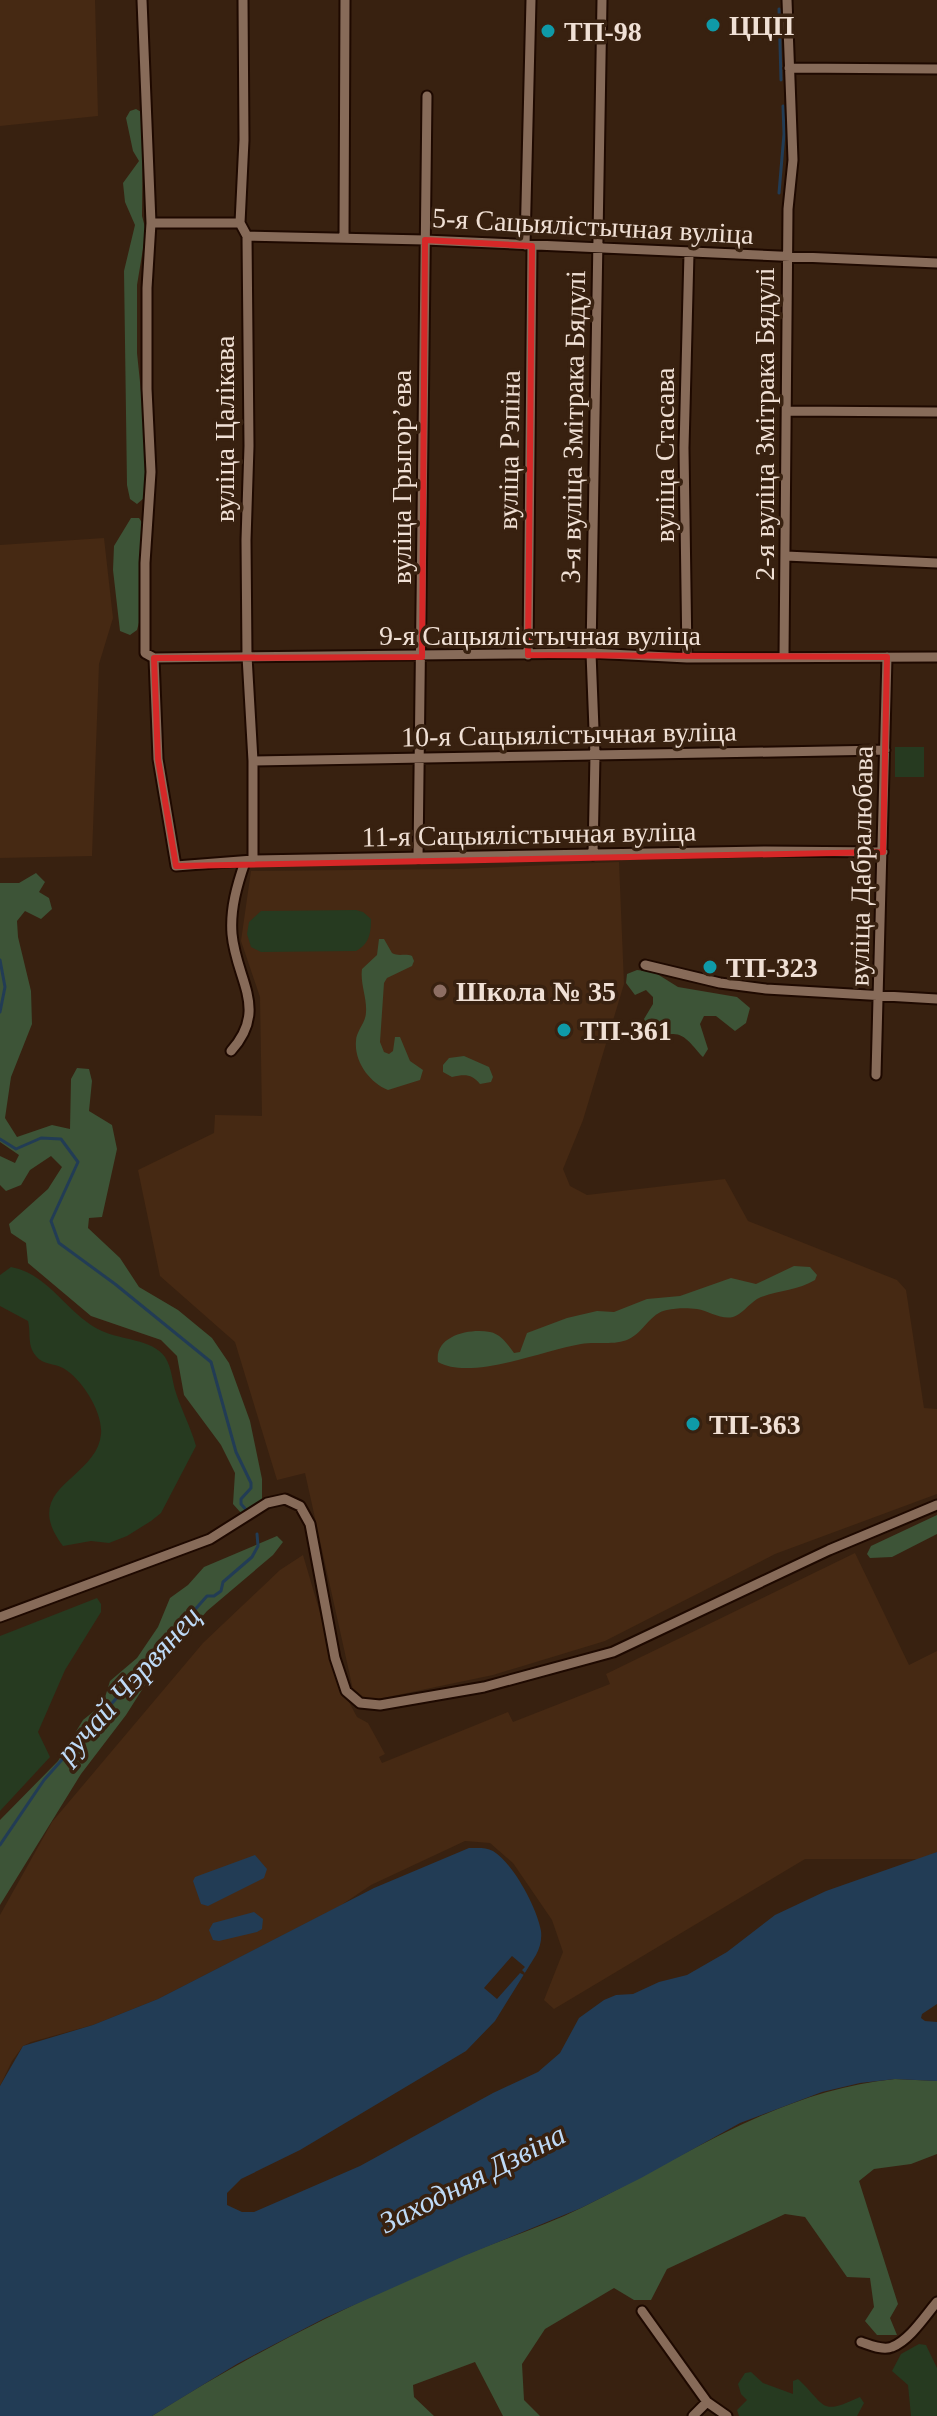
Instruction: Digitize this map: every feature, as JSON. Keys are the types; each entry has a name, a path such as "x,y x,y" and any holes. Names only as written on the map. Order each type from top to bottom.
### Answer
{"street":[{"path":"142,0 151,223 147,288 151,472 145,563 150,655"},
{"path":"151,223 240,223 244,140 243,0"},
{"path":"344,237 345,0"},
{"name":"вуліца Рэпіна","path":"528,655 531,0"},
{"name":"3-я вуліца Змітрака Бядулі","path":"593,855 595,755 591,653 602,0"},
{"name":"2-я вуліца Змітрака Бядулі","path":"784,657 787,258 793,160 787,0"},
{"path":"789,68 937,69"},
{"name":"вуліца Грыгорʼева","path":"418,858 427,96"},
{"name":"вуліца Цалікава","path":"231,1051 248,1026 249,1001 232,935 235,891 249,861 253,761 247,656 247,236 240,223"},
{"name":"5-я Сацыялістычная вуліца","path":"247,236 425,240 937,263"},
{"name":"вуліца Стасава","path":"687,658 684,448 689,253"},
{"path":"788,411 937,412"},
{"path":"786,556 937,563"},
{"name":"9-я Сацыялістычная вуліца","path":"150,655 422,657 591,653 687,658 937,657"},
{"name":"11-я Сацыялістычная вуліца","path":"150,655 158,759 176,866 249,861 883,852"},
{"name":"вуліца Дабралюбава","path":"876,1075 887,657"},
{"name":"10-я Сацыялістычная вуліца","path":"253,761 885,750"},
{"path":"645,965 720,983 766,989 937,999"},
{"path":"0,1617 210,1539 267,1503 285,1499 300,1506 310,1524 335,1658 346,1691 360,1703 380,1705 484,1687 613,1652 829,1550 937,1505"},
{"path":"861,2342 891,2348 909,2335 937,2302"},
{"path":"642,2311 707,2402 727,2416"},
{"path":"693,2416 707,2402"}],"highlighted area":[{"path":"425,240 532,246 528,655 887,657 883,852 176,866 158,759 154,658 422,657"}],"shaded area":[{"path":"0,0 95,0 98,116 0,126"},
{"path":"104,538 113,618 99,664 92,856 0,858 0,545"},
{"path":"619,862 624,984 583,1120 563,1169 570,1186 587,1195 725,1179 748,1221 897,1280 906,1290 924,1408 937,1409 937,1494 775,1554 605,1641 493,1675 364,1702 354,1694 305,1473 277,1480 235,1342 160,1276 138,1170 214,1133 215,1115 262,1116 260,997 241,941 251,871 458,869"},
{"path":"855,1553 909,1665 937,1651 937,1852 922,1859 805,1859 554,2009 544,2000 563,1952 552,1920 513,1863 490,1843 465,1841 371,1885 340,1906 158,1999 93,2025 23,2046 0,2086 0,1915 52,1822 203,1643 280,1570 303,1555 343,1691 357,1717 368,1723 385,1754 379,1757 382,1763 508,1712 513,1722 610,1684 606,1674"}],"green space":[{"path":"136,109 143,113 142,216 146,231 137,285 137,353 148,459 144,498 137,504 130,499 127,485 124,271 135,225 125,202 123,183 139,161 133,151 126,118 130,111"},
{"path":"131,518 139,518 143,524 140,619 137,630 130,635 120,631 113,570 114,546"},
{"path":"895,747 924,747 924,777 895,777"},
{"path":"36,873 45,882 39,892 49,898 52,909 41,919 25,911 17,921 31,991 32,1024 11,1077 5,1118 17,1137 52,1125 70,1129 71,1079 77,1068 89,1069 92,1081 89,1111 112,1125 117,1149 102,1217 89,1218 88,1228 120,1258 139,1287 178,1310 212,1338 229,1363 250,1421 262,1479 262,1506 241,1513 233,1504 235,1473 221,1445 184,1395 177,1356 161,1340 91,1316 28,1263 26,1243 11,1233 9,1224 48,1189 62,1167 51,1156 30,1170 21,1185 6,1191 0,1185 0,1156 15,1163 19,1155 0,1142 0,883 19,883"},
{"path":"356,910 371,919 368,938 356,951 261,952 251,947 247,934 249,922 261,911"},
{"path":"379,939 384,939 392,953 412,956 414,961 412,966 387,978 384,983 380,1042 384,1052 389,1054 393,1051 395,1037 400,1037 410,1061 423,1070 420,1080 388,1090 364,1071 356,1049 356,1037 366,1012 362,969 377,955"},
{"path":"637,970 654,972 678,987 737,997 750,1008 746,1023 735,1031 716,1016 704,1016 700,1024 708,1049 703,1057 682,1036 651,1032 644,1019 653,1004 653,997 646,990 635,995 626,983 627,974"},
{"path":"464,1056 489,1067 493,1077 491,1082 480,1084 471,1077 452,1077 443,1072 443,1065 449,1058"},
{"path":"794,1266 810,1267 817,1275 815,1280 757,1299 733,1317 697,1309 671,1309 656,1315 634,1336 623,1341 581,1344 488,1366 452,1367 438,1362 441,1346 463,1333 494,1333 514,1353 520,1352 527,1333 567,1318 597,1311 614,1312 647,1299 680,1296 731,1278 756,1284"},
{"path":"11,1267 37,1278 79,1316 102,1331 159,1351 171,1370 176,1393 196,1446 161,1513 127,1536 109,1543 91,1541 63,1546 52,1526 49,1510 54,1497 96,1450 101,1425 95,1406 77,1380 63,1368 42,1361 33,1352 28,1321 0,1306 0,1275"},
{"path":"937,1515 937,1534 892,1557 870,1558 867,1554 871,1546"},
{"path":"277,1536 283,1542 273,1555 207,1611 152,1674 126,1715 81,1774 0,1905 0,1820 58,1761 83,1720 103,1704 110,1681 137,1658 158,1627 170,1598 188,1585 204,1567"},
{"path":"97,1598 101,1612 65,1670 38,1732 50,1757 0,1811 0,1636"},
{"path":"895,2079 937,2081 937,2154 911,2164 874,2169 859,2181 898,2304 890,2318 897,2335 877,2335 865,2321 874,2307 870,2278 847,2277 805,2217 785,2214 667,2269 651,2300 634,2300 614,2288 545,2329 522,2364 524,2400 540,2416 503,2416 475,2362 413,2385 414,2397 434,2416 152,2416 227,2371 344,2310 465,2255 569,2214 734,2128 811,2097"},
{"path":"919,2344 926,2345 937,2368 937,2416 911,2416 908,2385 892,2371 901,2354"},
{"path":"751,2372 763,2383 793,2394 793,2381 798,2379 820,2402 830,2407 860,2397 864,2403 857,2416 739,2416 737,2410 747,2400 738,2384 745,2373"}],"water":[{"name":"Заходняя Дзвіна","path":"469,1848 490,1850 508,1865 529,1899 541,1931 536,1955 495,2021 466,2051 300,2150 241,2179 227,2193 227,2205 242,2212 254,2212 360,2166 493,2093 538,2072 560,2053 579,2018 604,2000 616,1995 633,1994 659,1982 687,1975 727,1952 775,1915 826,1891 937,1852 937,2004 921,2018 937,2022 937,2081 895,2079 860,2083 822,2092 740,2123 581,2208 325,2318 237,2364 152,2416 0,2416 0,2086 23,2046 93,2025 158,1999 374,1888"},
{"path":"255,1855 267,1869 264,1878 208,1906 201,1904 193,1881 195,1877"},
{"path":"254,1912 263,1919 262,1929 213,1940 209,1930 213,1923"}],"pier":[{"path":"512,1956 525,1967 522,1970 525,1973 520,1973 497,1999 484,1988"}],"waterway":[{"path":"779,9 781,80"},
{"path":"779,193 783,106"},
{"name":"ручай Чэрвянец","path":"0,960 5,987 0,1012"},
{"name":"ручай Чэрвянец","path":"0,1139 16,1149 41,1138 61,1139 78,1162 51,1221 59,1243 211,1362 236,1452 251,1483 251,1488 241,1499 248,1512"},
{"name":"ручай Чэрвянец","path":"0,1845 44,1780 207,1596 221,1591 223,1582 252,1557 258,1546 257,1534"}],"place":[{"name":"ЦЦП","path":"713,25"},
{"name":"ТП-98","path":"548,31"},
{"name":"ТП-323","path":"710,967"},
{"name":"Школа № 35","path":"440,991"},
{"name":"ТП-361","path":"564,1030"},
{"name":"ТП-363","path":"693,1424"}]}
